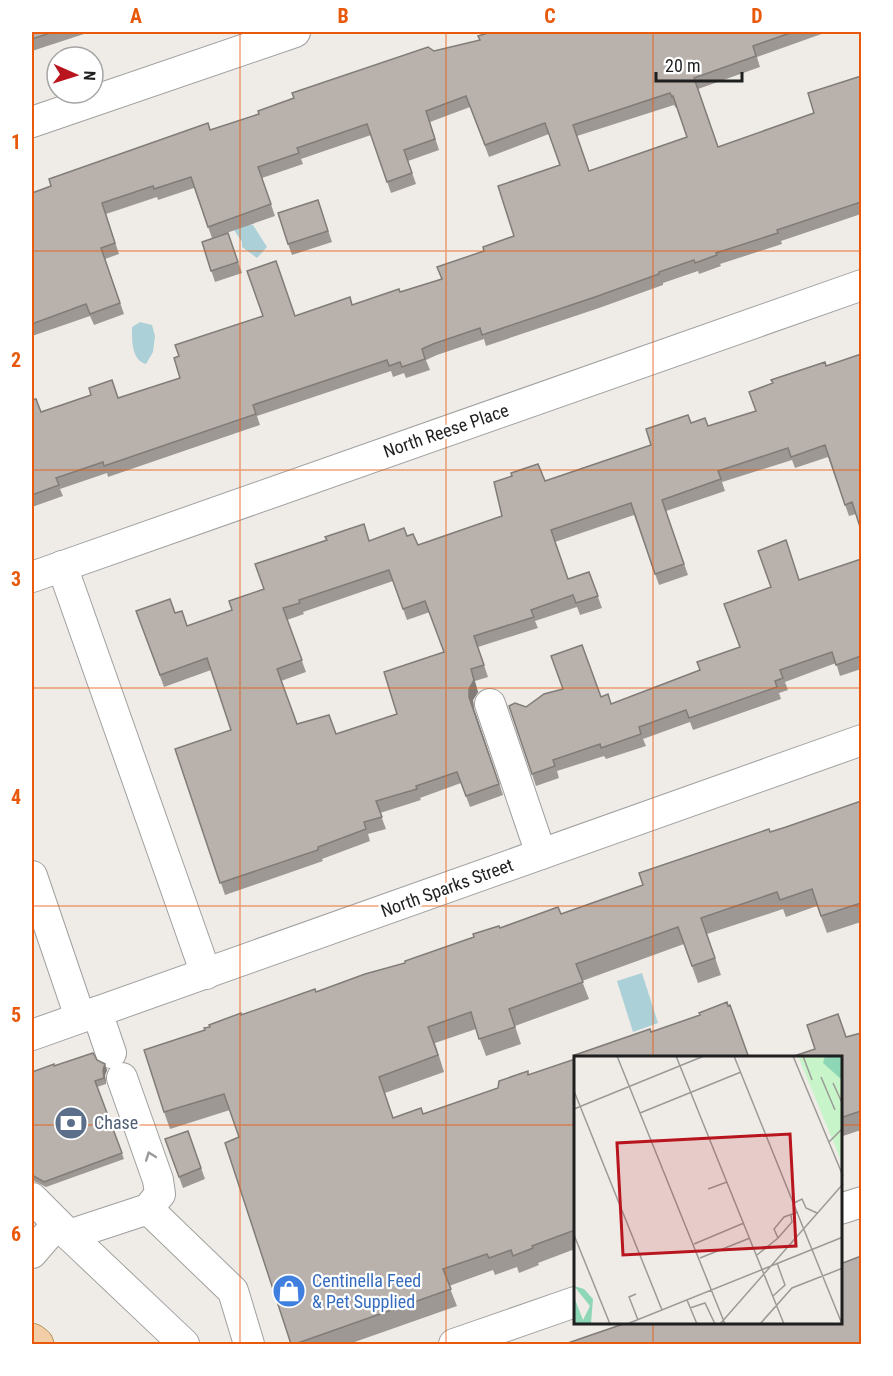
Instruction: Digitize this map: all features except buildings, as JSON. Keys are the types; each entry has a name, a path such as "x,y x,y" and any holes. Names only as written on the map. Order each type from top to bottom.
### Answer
{"main road":[{"path":"32,1340 36,1344"}],"street":[{"path":"32,122 295,32"},
{"name":"North Reese Place","path":"32,577 861,285"},
{"path":"63,566 206,974"},
{"path":"490,704 541,854"},
{"name":"North Sparks Street","path":"32,1035 861,741"},
{"path":"32,876 89,1014 116,1066 158,1180 160,1194 148,1209 63,1230 32,1252"},
{"path":"32,1198 184,1344"},
{"path":"842,1208 861,1202"},
{"path":"148,1209 233,1291 249,1344"},
{"path":"454,1344 574,1302"}],"water":[{"path":"238,223 253,225 267,247 257,258 242,247 242,242 234,230"},
{"path":"140,322 152,325 155,336 153,352 146,364 137,358 132,343 132,327"},
{"path":"642,973 658,1023 633,1032 617,981"}],"place":[{"name":"Chase","path":"71,1123"},
{"name":"Centinella Feed & Pet Supplied","path":"289,1291"}]}
